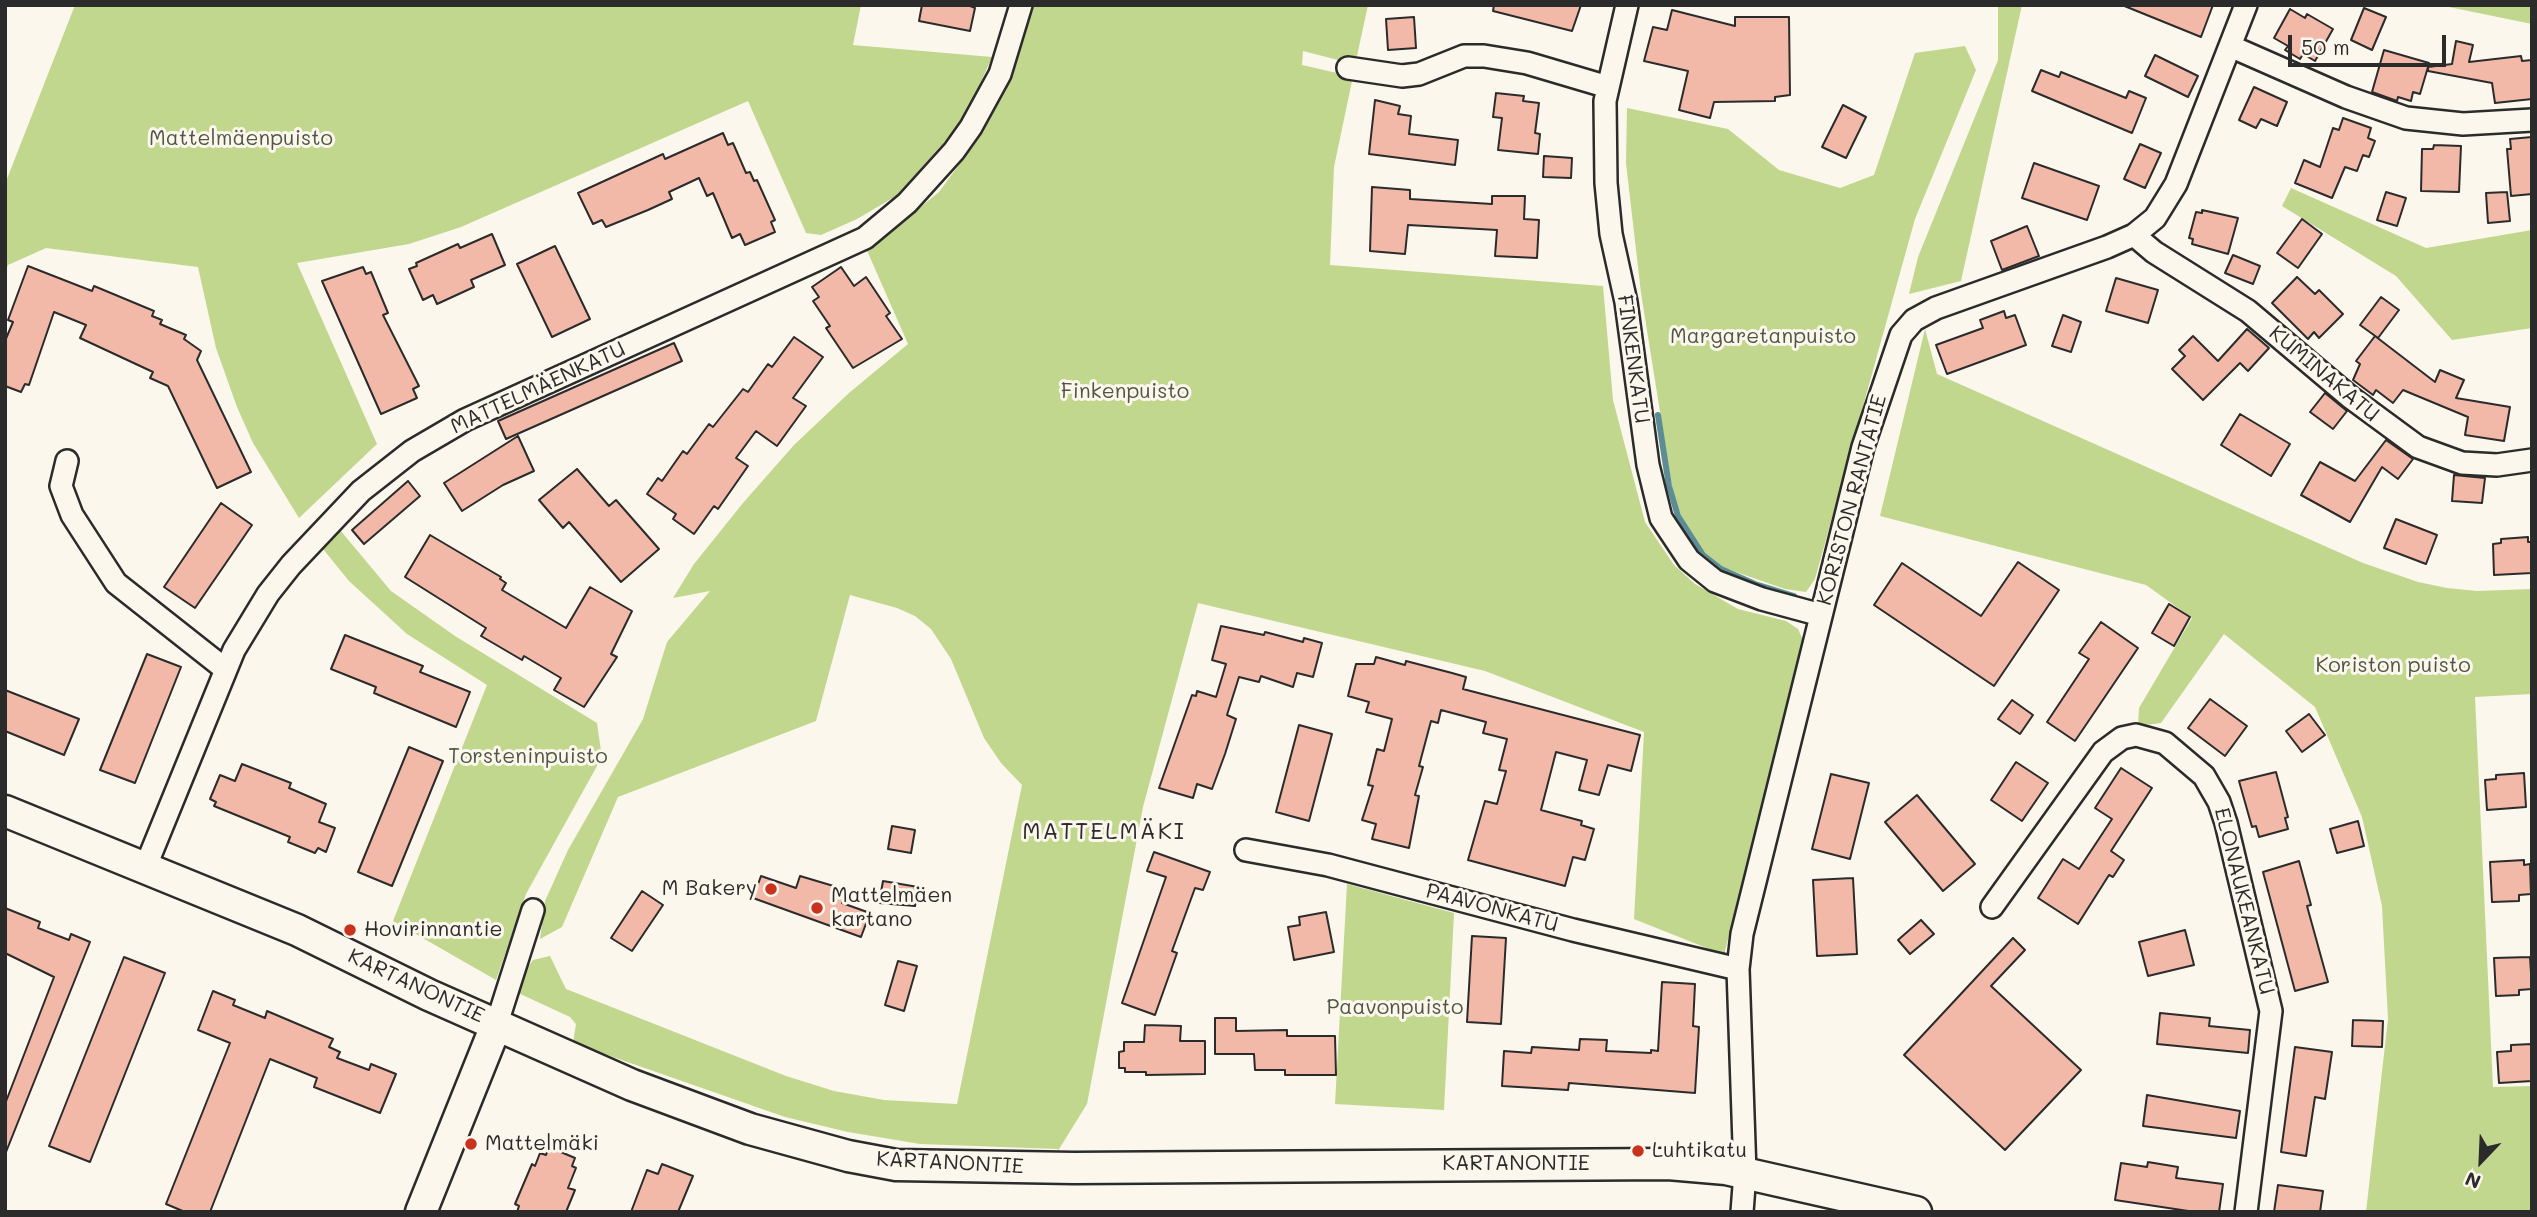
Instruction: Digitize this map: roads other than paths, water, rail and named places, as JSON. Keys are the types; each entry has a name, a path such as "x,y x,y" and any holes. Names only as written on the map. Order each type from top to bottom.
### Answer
{"street":[{"name":"MATTELMÄENKATU","path":"145,867 225,669 262,603 291,565 360,491 412,451 473,416 864,238 887,221 935,173 971,127 1000,74 1021,5"},
{"name":"FINKENKATU","path":"1627,5 1608,86 1605,124 1611,234 1626,302 1648,465 1661,518 1689,560 1714,581 1762,599 1821,615"},
{"name":"KORISTON RANTATIE","path":"1745,1173 1738,969 1748,901 1867,434 1901,335 1914,320 1936,309 2134,235 2155,218 2176,184 2246,5"},
{"path":"2230,46 2346,97 2406,118 2463,124 2532,120"},
{"path":"1348,68 1410,75 1464,56 1484,57 1527,64 1608,86"},
{"name":"KUMINAKATU","path":"2134,235 2154,252 2248,311 2350,397 2418,447 2462,463 2497,465 2532,460"},
{"path":"67,461 61,486 72,515 116,583 225,669"},
{"name":"ELONAUKEANKATU","path":"1992,907 2103,752 2122,738 2136,735 2165,743 2204,776 2219,802 2225,823 2271,1011 2246,1212"},
{"name":"KARTANONTIE","path":"5,811 297,930 497,1023 694,1110 809,1147 896,1165 1074,1168 1668,1164 1745,1173 1916,1212"},
{"name":"PAAVONKATU","path":"1246,850 1328,865 1573,930 1738,969"},
{"path":"421,1212 497,1023 533,910"},
{"path":"1742,1212 1745,1173"}],"waterway":[{"path":"1658,415 1669,486 1678,516 1703,555 1721,569 1755,584 1794,596"}],"place":[{"name":"M Bakery","path":"771,889"},
{"name":"Mattelmäen kartano","path":"817,908"},
{"name":"Hovirinnantie","path":"350,930"},
{"name":"Mattelmäki","path":"471,1144"},
{"name":"Luhtikatu","path":"1638,1151"}],"district":[{"name":"MATTELMÄKI","path":"1104,832"}],"park label":[{"name":"Mattelmäenpuisto","path":"241,139"},
{"name":"Margaretanpuisto","path":"1763,337"},
{"name":"Finkenpuisto","path":"1125,392"},
{"name":"Koriston puisto","path":"2393,666"},
{"name":"Torsteninpuisto","path":"528,757"},
{"name":"Paavonpuisto","path":"1395,1008"}]}
